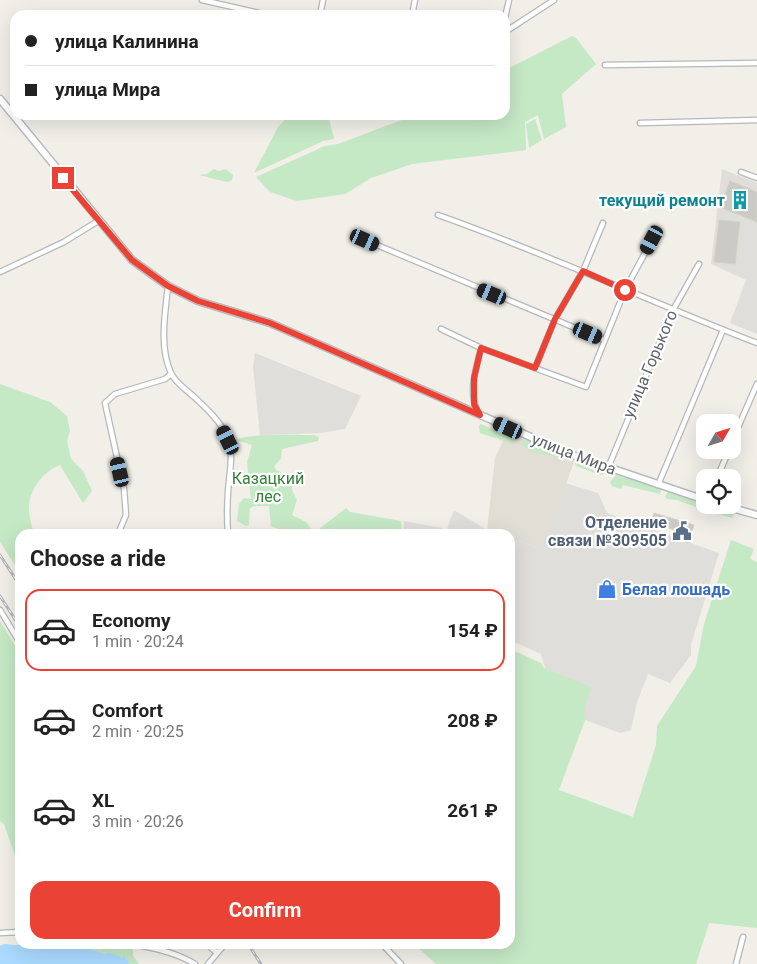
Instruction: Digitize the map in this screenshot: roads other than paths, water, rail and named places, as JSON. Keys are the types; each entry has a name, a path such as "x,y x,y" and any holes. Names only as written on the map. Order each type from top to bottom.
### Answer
{"main road":[{"name":"улица Мира","path":"0,99 10,111"},
{"name":"улица Мира","path":"17,120 132,260 168,286 198,301 270,323 480,415 608,468 696,497"},
{"path":"741,510 757,514"}],"street":[{"path":"202,0 243,10"},
{"path":"228,7 230,0"},
{"path":"510,29 554,0"},
{"path":"605,65 757,63"},
{"path":"640,123 757,120"},
{"path":"741,172 757,178"},
{"path":"438,215 583,271 673,310 757,343"},
{"path":"0,272 64,242 98,221"},
{"path":"535,368 555,319 583,271 603,223"},
{"path":"365,240 604,340"},
{"path":"441,329 481,348 586,387 625,290 652,240"},
{"name":"улица Горького","path":"608,468 673,310 698,264"},
{"path":"168,286 164,336 166,357 171,374 183,388 207,409 222,427 228,440 231,455 228,529"},
{"path":"658,485 723,330"},
{"path":"480,415 474,404 474,378 481,348"},
{"path":"120,529 126,515 124,489 105,403 114,394 165,379 171,374"},
{"path":"741,420 757,384"},
{"path":"0,610 15,635"},
{"path":"0,933 15,932"},
{"path":"736,964 743,937"},
{"path":"152,949 187,959 196,964"},
{"path":"213,949 217,953"},
{"path":"208,964 221,949"},
{"path":"387,949 401,964"}],"water":[{"path":"4,944 15,945 15,949 91,949 105,954 110,953 120,956 121,959 124,956 129,963 133,964 0,964 0,946"}],"railway":[{"path":"0,555 15,578"},
{"path":"0,596 15,619"},
{"path":"251,949 261,964"}],"place":[{"name":"текущий ремонт","path":"740,200"},
{"name":"Отделение связи №309505","path":"682,531"},
{"name":"Белая лошадь","path":"607,589"}],"park label":[{"name":"Казацкий лес","path":"268,487"}]}
